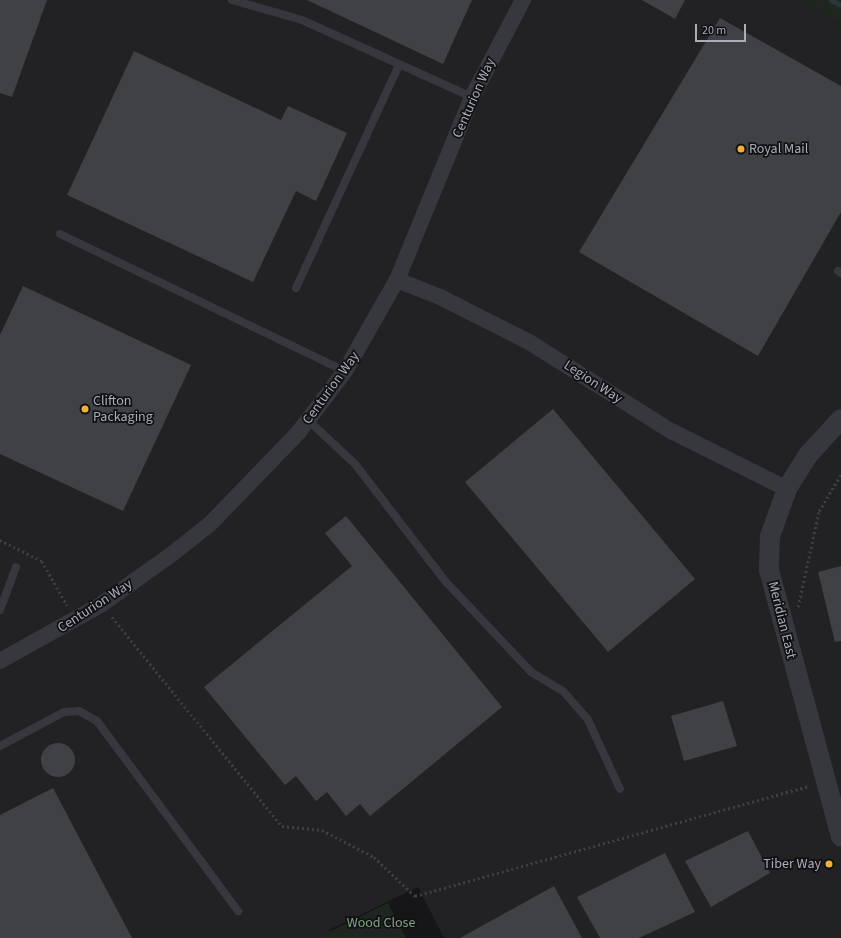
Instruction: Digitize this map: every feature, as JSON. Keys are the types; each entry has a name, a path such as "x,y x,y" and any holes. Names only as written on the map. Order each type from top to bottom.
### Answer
{"street":[{"name":"Centurion Way","path":"0,661 102,604 210,524 308,420 345,371 397,280 472,97 523,0"},
{"name":"Legion Way","path":"397,280 440,297 522,338 671,431 787,489"},
{"name":"Meridian East","path":"841,419 808,456 787,489 770,536 769,570 836,793 841,836"}],"lane":[{"path":"232,0 302,20 472,97"},
{"path":"296,288 399,65"},
{"path":"60,234 345,371"},
{"path":"308,420 355,464 473,610 531,672 563,691 588,720 620,789"},
{"path":"0,610 16,568"},
{"path":"0,746 64,712 79,711 97,721 238,912"}],"path":[{"path":"797,613 819,511 841,474"},
{"path":"0,540 42,561 75,620"},
{"path":"102,604 282,826 322,830 368,854 415,896 765,796 811,786"}],"shaded area":[{"path":"0,0 800,0 841,24 841,938 444,938 418,887 329,930 335,938 0,938"}],"green space":[{"path":"799,0 841,0 841,24"},
{"name":"Wood Close","path":"388,903 406,938 317,938"}],"building":[{"path":"0,0 47,0 12,97 0,93"},
{"path":"307,0 472,0 443,64"},
{"path":"642,0 685,0 675,19"},
{"name":"Royal Mail","path":"720,18 841,86 841,212 758,356 579,252"},
{"path":"134,51 281,120 288,106 347,133 316,201 296,191 253,282 67,195"},
{"name":"Clifton Packaging","path":"23,286 191,365 123,511 0,454 0,335"},
{"path":"553,409 695,579 608,652 465,482"},
{"path":"346,516 502,707 370,816 360,804 346,816 327,792 316,801 296,776 285,785 204,687 352,566 325,533"},
{"path":"841,566 841,641 835,642 818,572"},
{"path":"723,701 737,746 684,761 671,716"},
{"path":"58,743 70,748 75,760 70,772 58,777 46,772 41,760 46,748"},
{"path":"53,788 132,938 0,938 0,815"},
{"path":"748,831 770,873 711,907 685,861"},
{"path":"665,853 695,912 639,938 600,938 577,897"},
{"path":"554,886 582,938 460,938"}],"waterway":[{"path":"831,0 841,5"}],"place":[{"name":"Royal Mail","path":"741,149"},
{"name":"Clifton Packaging","path":"85,409"},
{"name":"Tiber Way","path":"829,864"}]}
